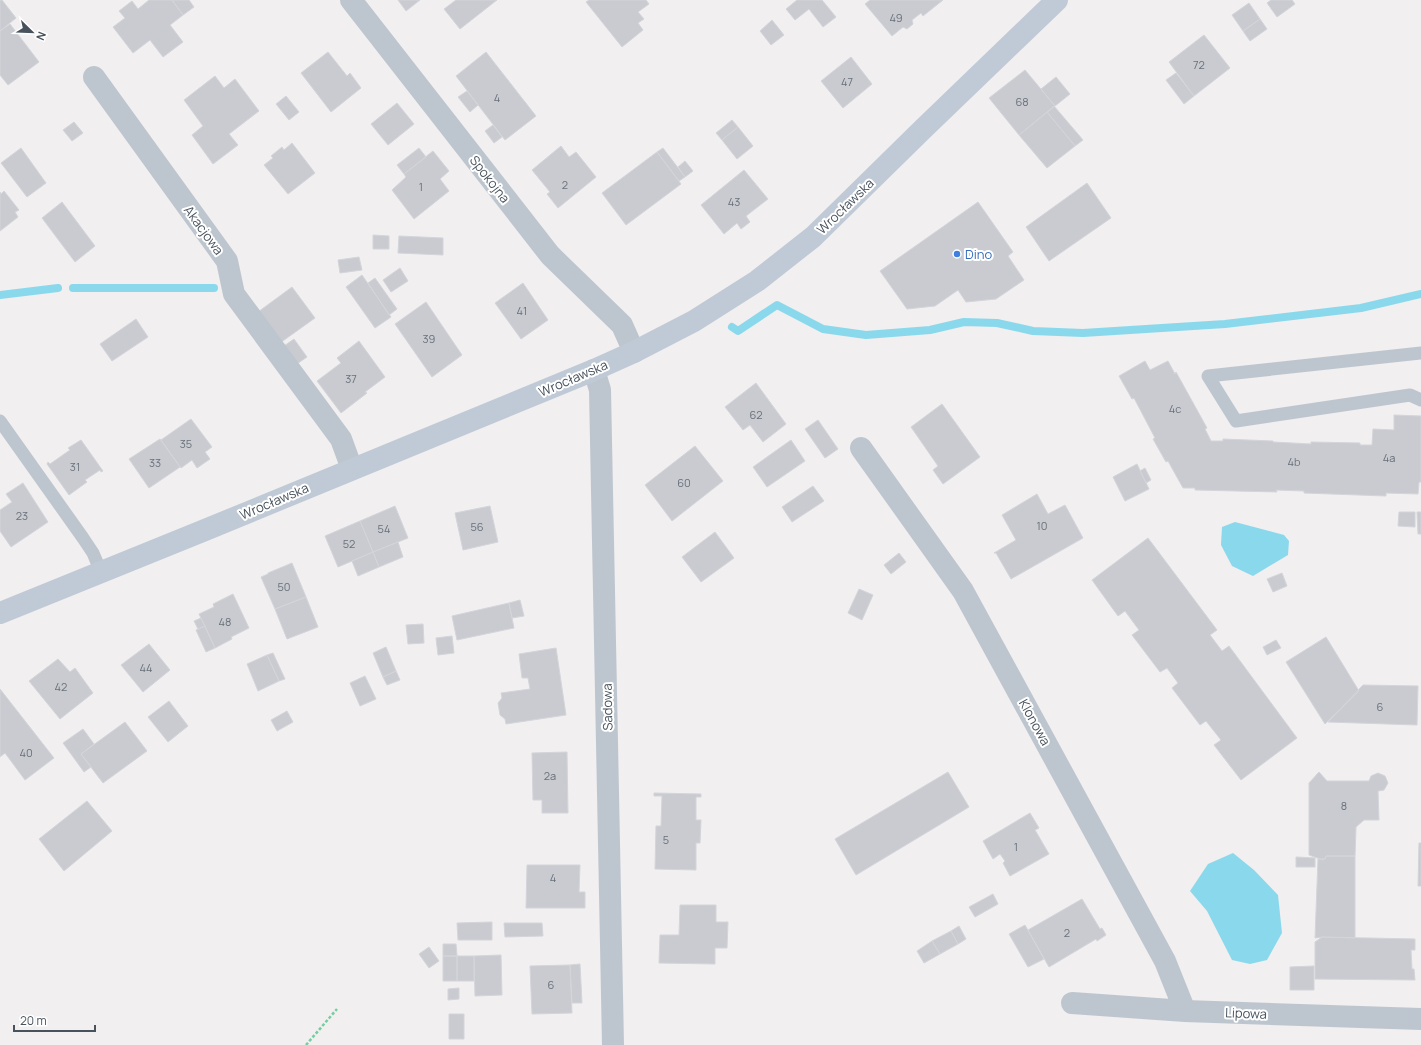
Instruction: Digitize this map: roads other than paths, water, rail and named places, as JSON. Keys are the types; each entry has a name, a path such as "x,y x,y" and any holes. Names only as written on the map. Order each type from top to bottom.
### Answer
{"main road":[{"name":"Wrocławska","path":"0,613 594,370 634,352 694,320 757,281 813,237 1057,0"}],"street":[{"name":"Spokojna","path":"351,0 550,255 622,325 634,352"},
{"name":"Akacjowa","path":"94,77 227,261 234,294 341,439 352,469"},
{"name":"Sadowa","path":"594,370 600,390 614,1045"},
{"name":"Klonowa","path":"861,448 963,591 1165,961 1185,1011"},
{"name":"Lipowa","path":"1072,1003 1185,1011 1421,1019"}],"lane":[{"path":"1421,353 1208,376 1236,421 1410,395 1421,400"},
{"path":"0,421 84,538 93,553 101,572"}],"water":[{"path":"1235,522 1284,535 1289,541 1288,555 1253,576 1232,566 1221,545 1222,527"},
{"path":"1233,853 1254,870 1278,895 1282,933 1267,960 1250,964 1232,960 1207,911 1190,891 1208,864"}],"waterway":[{"path":"0,295 58,288"},
{"path":"73,288 214,288"},
{"path":"732,327 738,331 777,305 823,329 866,335 930,330 964,322 997,323 1033,331 1083,333 1225,324 1361,308 1421,294"}],"place":[{"name":"Dino","path":"957,254"}]}
